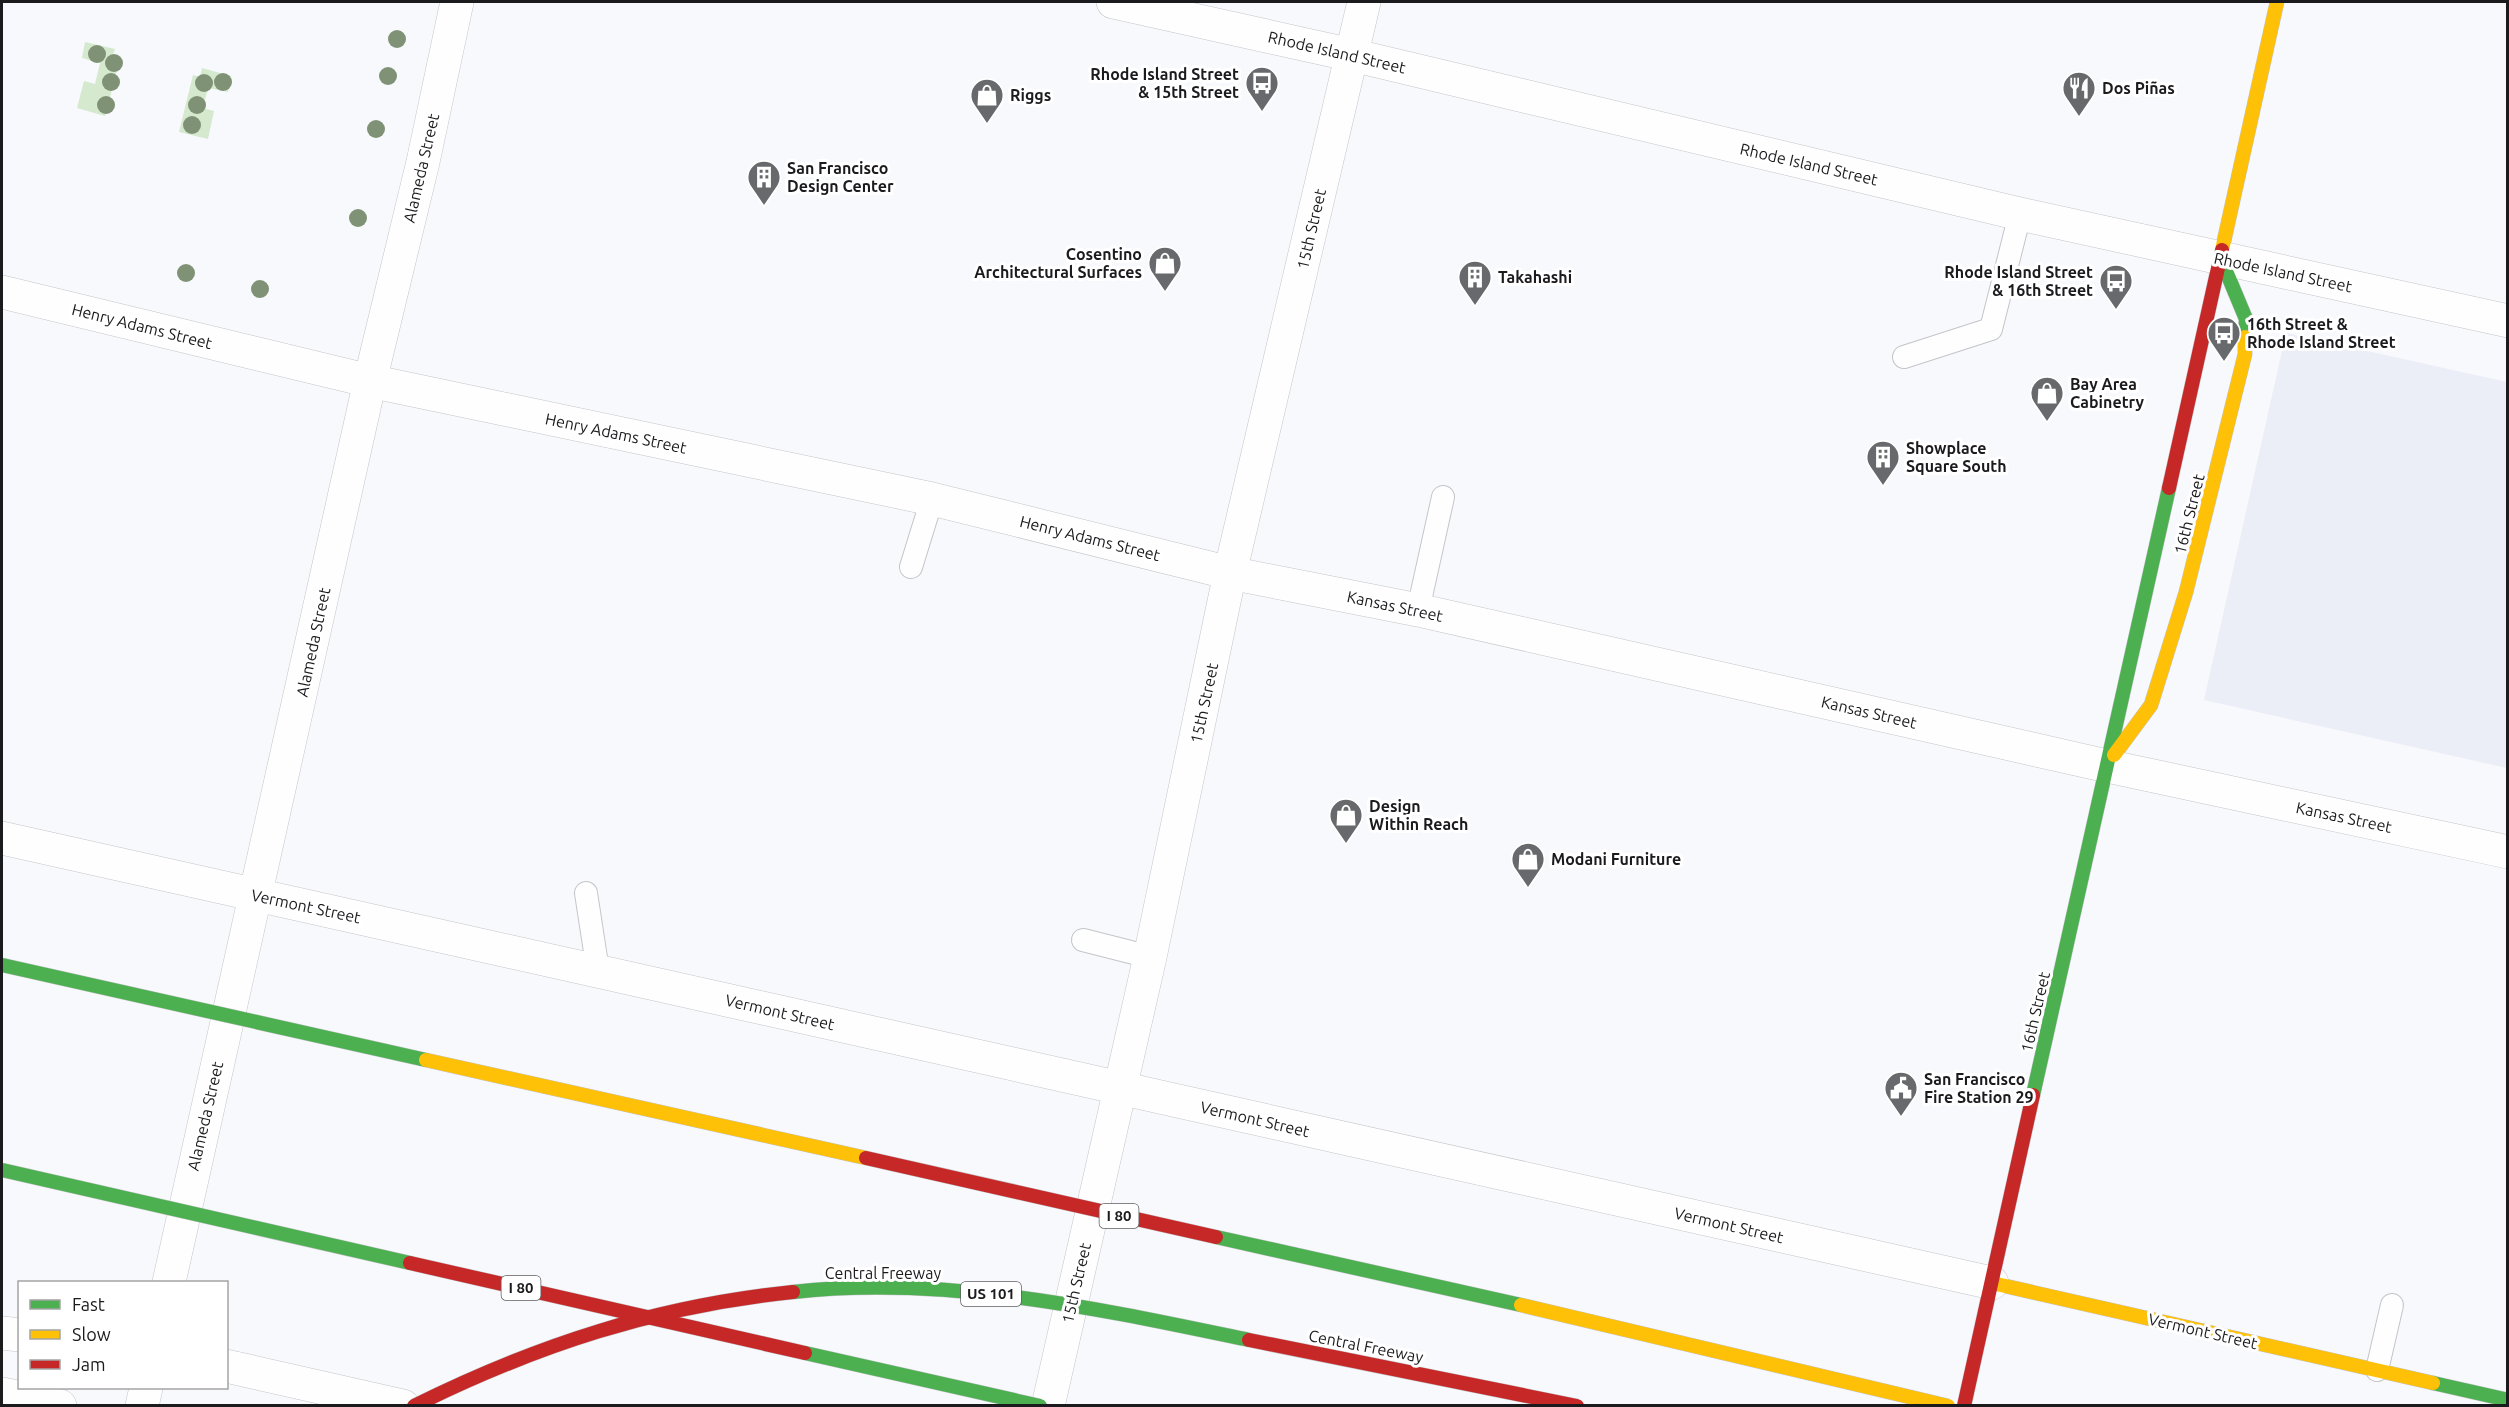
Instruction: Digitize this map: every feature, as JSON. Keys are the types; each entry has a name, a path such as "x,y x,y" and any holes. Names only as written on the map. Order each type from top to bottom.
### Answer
{"main road":[{"name":"16th Street","path":"1964,1406 2277,2"},
{"name":"16th Street","path":"2107,766 2151,705 2186,592 2245,354 2246,319 2221,259"},
{"name":"I 80","path":"2,965 1464,1292 1948,1406"},
{"name":"I 80","path":"2,1170 1040,1406"},
{"name":"Vermont Street","path":"1992,1283 2508,1400"},
{"name":"Central Freeway","path":"414,1406 545,1347 641,1317 762,1294 857,1287 904,1287 997,1294 1084,1307 1577,1406"}],"street":[{"name":"Alameda Street","path":"169,1281 370,381 423,162 457,2"},
{"name":"Rhode Island Street","path":"1113,2 1352,54 2020,214 2508,321"},
{"name":"15th Street","path":"1048,1406 1150,957 1230,573 1364,2"},
{"name":"Henry Adams Street","path":"2,292 370,381 933,499 1230,573"},
{"name":"Kansas Street","path":"1230,573 1418,610 2107,766 2508,852"},
{"name":"Vermont Street","path":"2,838 1992,1283"},
{"path":"2,1333 18,1335"},
{"path":"228,1366 403,1406"},
{"path":"142,1406 146,1389"},
{"path":"2,1394 60,1406"}],"lane":[{"path":"1904,357 1991,329 2020,214"},
{"path":"1418,610 1443,497"},
{"path":"911,567 933,499"},
{"path":"586,893 598,971"},
{"path":"1083,940 1150,957"},
{"path":"2377,1370 2392,1305"}],"shaded area":[{"path":"2286,333 2507,382 2507,768 2204,700"}],"green space":[{"path":"85,42 115,49 112,57 120,59 105,116 77,108 84,81 95,84 100,63 82,58"},
{"path":"202,68 231,76 228,92 208,88 203,108 214,111 208,139 179,132 193,75 200,77"}],"traffic: fast":[{"path":"2221,259 2246,319 2245,337"},
{"path":"2033,1095 2169,488"},
{"path":"2,965 426,1060"},
{"path":"2,1170 410,1263"},
{"path":"1216,1237 1521,1305"},
{"path":"793,1292 851,1288 908,1288 966,1292 1080,1307 1249,1340"},
{"path":"805,1353 1040,1406"},
{"path":"2433,1383 2508,1400"}],"traffic: slow":[{"path":"2222,250 2277,2"},
{"path":"2114,755 2151,705 2186,592 2245,354 2245,337"},
{"path":"426,1060 866,1158"},
{"path":"1992,1283 2433,1383"},
{"path":"1521,1305 1948,1406"}],"traffic: jam":[{"path":"2169,488 2222,250"},
{"path":"1964,1406 2033,1095"},
{"path":"866,1158 1216,1237"},
{"path":"410,1263 805,1353"},
{"path":"414,1406 506,1364 598,1331 693,1307 793,1292"},
{"path":"1249,1340 1577,1406"}],"place":[{"name":"Rhode Island Street & 15th Street","path":"1262,112"},
{"name":"Dos Piñas","path":"2079,117"},
{"name":"Riggs","path":"987,124"},
{"name":"San Francisco Design Center","path":"764,206"},
{"name":"Cosentino Architectural Surfaces","path":"1165,292"},
{"name":"Takahashi","path":"1475,306"},
{"name":"Rhode Island Street & 16th Street","path":"2116,310"},
{"name":"16th Street & Rhode Island Street","path":"2224,362"},
{"name":"Bay Area Cabinetry","path":"2047,422"},
{"name":"Showplace Square South","path":"1883,486"},
{"name":"Design Within Reach","path":"1346,844"},
{"name":"Modani Furniture","path":"1528,888"},
{"name":"San Francisco Fire Station 29","path":"1901,1117"}]}
